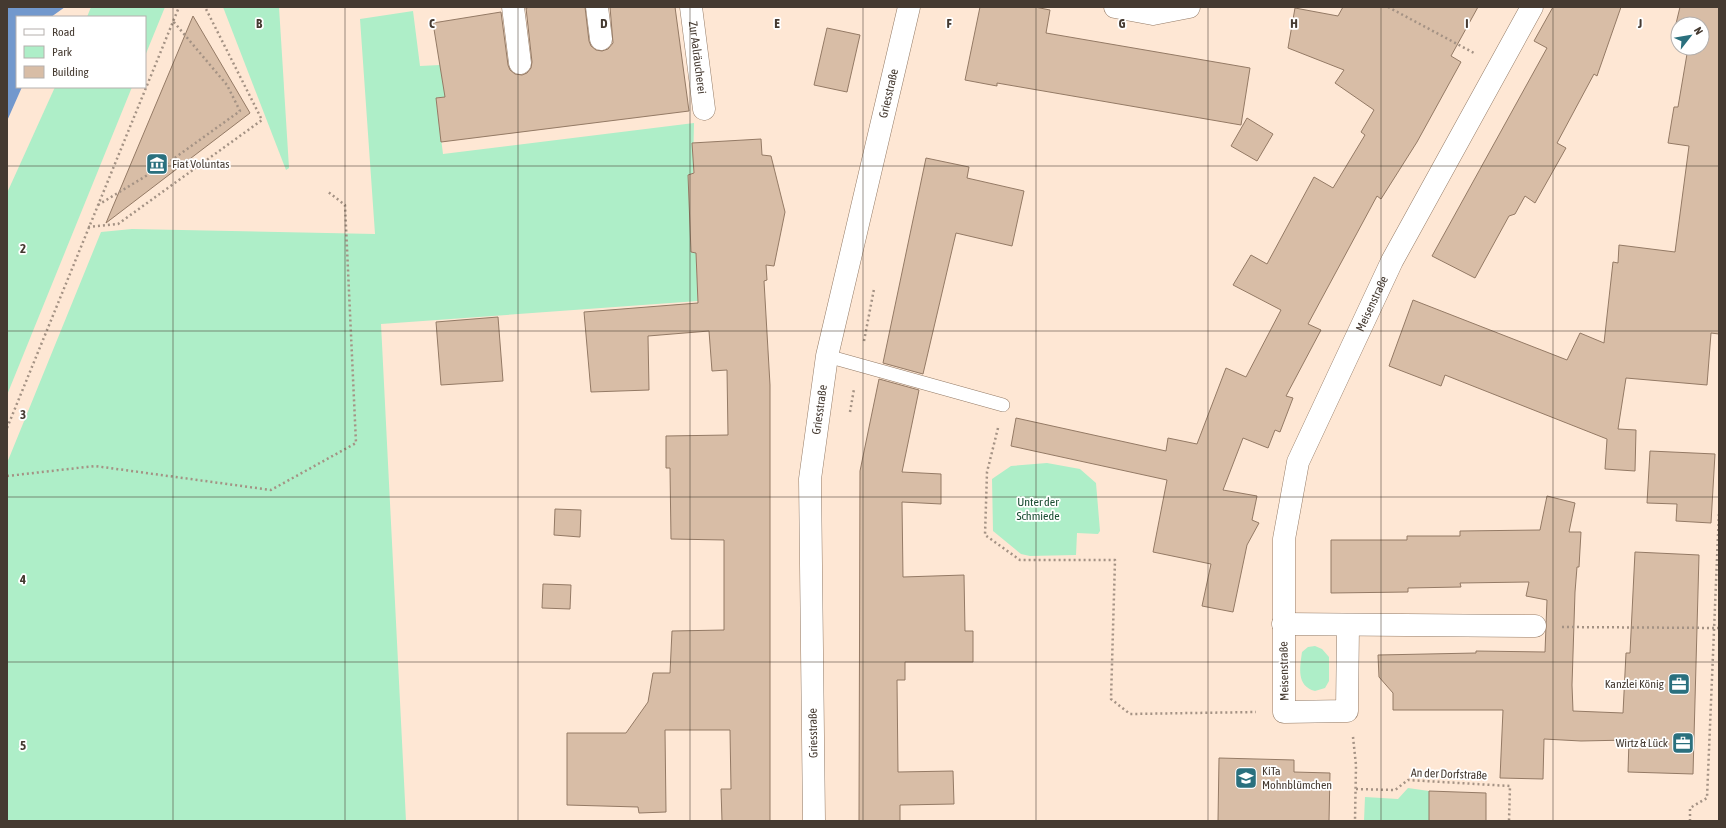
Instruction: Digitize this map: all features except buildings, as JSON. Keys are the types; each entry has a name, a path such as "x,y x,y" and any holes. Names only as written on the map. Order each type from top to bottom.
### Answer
{"street":[{"path":"513,7 520,63"},
{"path":"597,7 601,39"},
{"name":"Zur Aalräucherei","path":"691,7 704,109"},
{"name":"Griesstraße","path":"814,821 810,479 827,356 909,7"},
{"path":"1116,7 1153,14 1189,7"},
{"name":"Meisenstraße","path":"1348,711 1284,712 1284,539 1298,462 1392,261 1532,7"},
{"name":"Meisenstraße","path":"1283,624 1348,626 1535,626"},
{"path":"1348,626 1348,711"}],"lane":[{"path":"827,356 1003,405"}],"path":[{"path":"146,87 179,7"},
{"path":"88,227 118,224 262,120 205,7"},
{"path":"1388,7 1499,66"},
{"path":"97,206 169,162 240,111 227,85 173,21"},
{"path":"7,428 145,88"},
{"path":"7,476 95,466 270,490 356,443 345,205 327,191"},
{"path":"849,418 874,288"},
{"path":"1003,405 987,472 986,535 1020,560 1115,560 1111,699 1130,714 1284,712"},
{"path":"1690,821 1690,808 1707,798 1719,510"},
{"path":"1535,626 1719,628"},
{"path":"1348,711 1356,747 1355,821"},
{"name":"An der Dorfstraße","path":"1356,789 1395,790 1408,780 1510,786 1509,821"}],"green space":[{"path":"91,7 165,7 146,54 146,16 87,16"},
{"path":"223,7 279,7 289,168 286,170"},
{"path":"413,11 420,66 440,65 467,95 436,98 443,154 694,123 691,252 696,253 698,301 381,324 406,821 7,821 7,463 101,232 132,229 375,234 360,19"},
{"path":"55,88 132,88 7,395 7,193"},
{"name":"Unter der Schmiede","path":"1047,463 1080,469 1096,483 1100,531 1098,534 1077,533 1076,555 1030,556 1021,554 993,531 992,479 1011,466"},
{"path":"1315,646 1322,649 1329,657 1329,681 1325,688 1315,691 1309,689 1305,685 1302,680 1300,670 1302,652 1308,647"},
{"path":"1408,788 1429,791 1429,821 1364,821 1365,797 1398,799"}],"water":[{"path":"7,7 65,7 52,16 16,16 16,88 22,88 7,121"}],"place":[{"name":"Fiat Voluntas","path":"157,164"},
{"name":"Kanzlei König","path":"1679,684"},
{"name":"Wirtz & Lück","path":"1683,743"},
{"name":"KiTa Mohnblümchen","path":"1246,778"}]}
